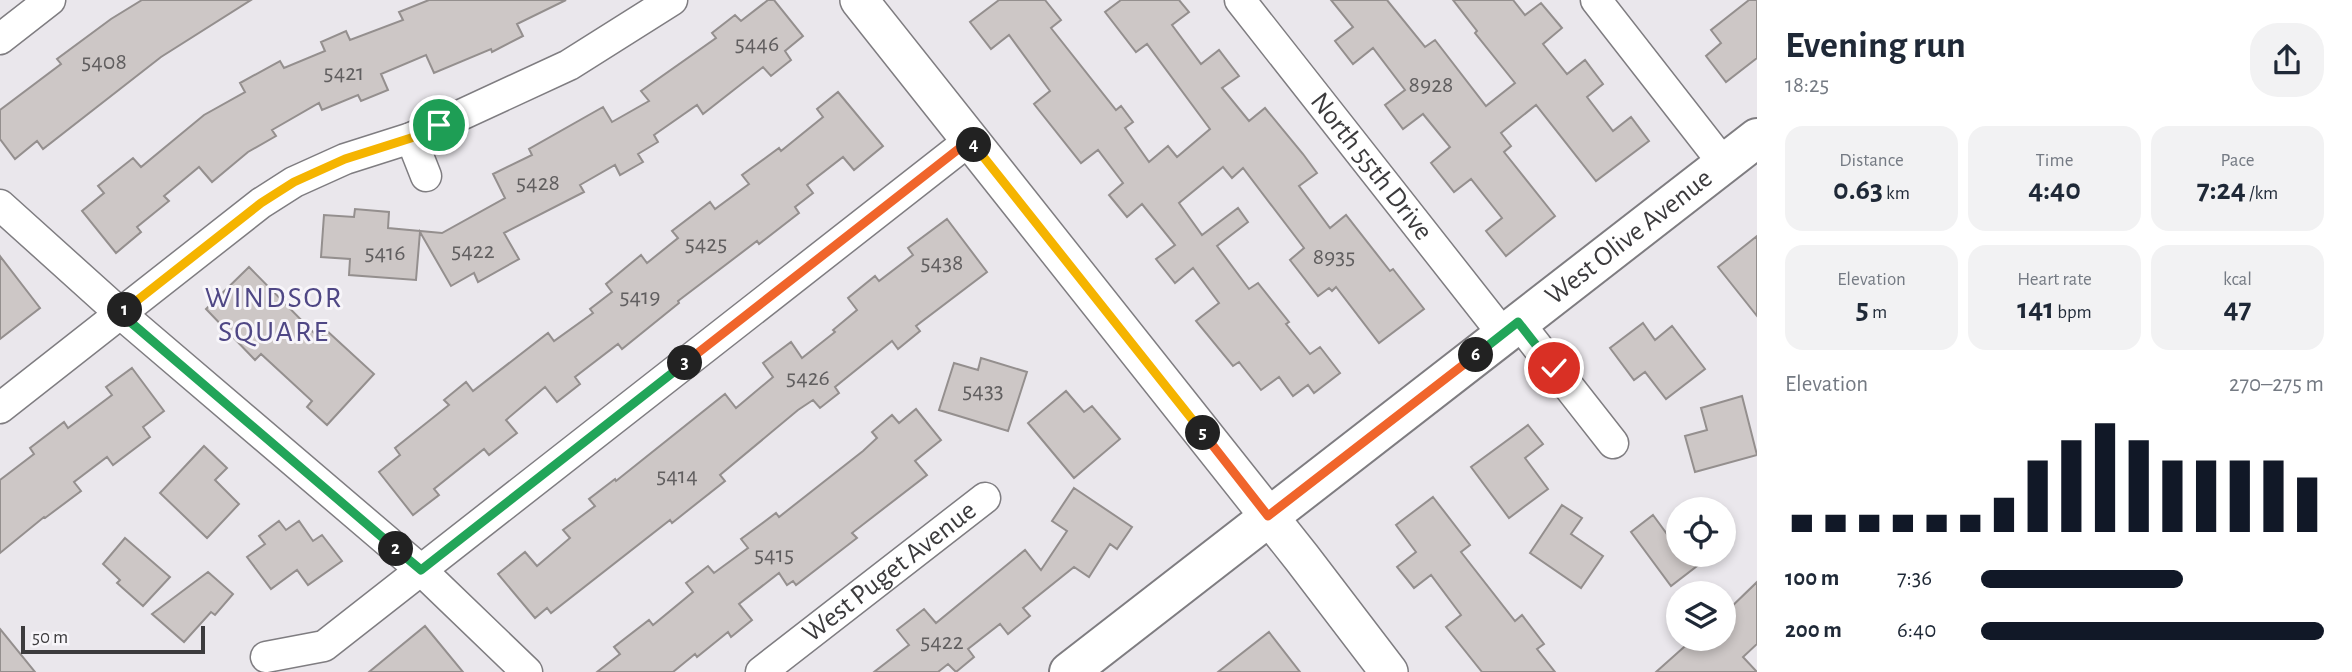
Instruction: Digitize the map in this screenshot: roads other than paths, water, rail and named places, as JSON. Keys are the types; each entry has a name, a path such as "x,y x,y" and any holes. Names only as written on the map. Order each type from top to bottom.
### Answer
{"main road":[{"name":"West Olive Avenue","path":"1069,672 1757,138"}],"street":[{"path":"0,39 50,0"},
{"path":"0,408 252,210 294,182 345,159 411,138 569,65 672,0"},
{"path":"859,0 1389,672"},
{"name":"North 55th Drive","path":"1240,0 1511,328 1613,443"},
{"path":"1596,0 1724,164"},
{"path":"411,138 426,176"},
{"path":"266,657 324,646 970,140"},
{"path":"0,205 121,314 421,570 527,672"},
{"name":"West Puget Avenue","path":"761,672 985,498"}],"district":[{"name":"WINDSOR SQUARE","path":"274,315"}]}
